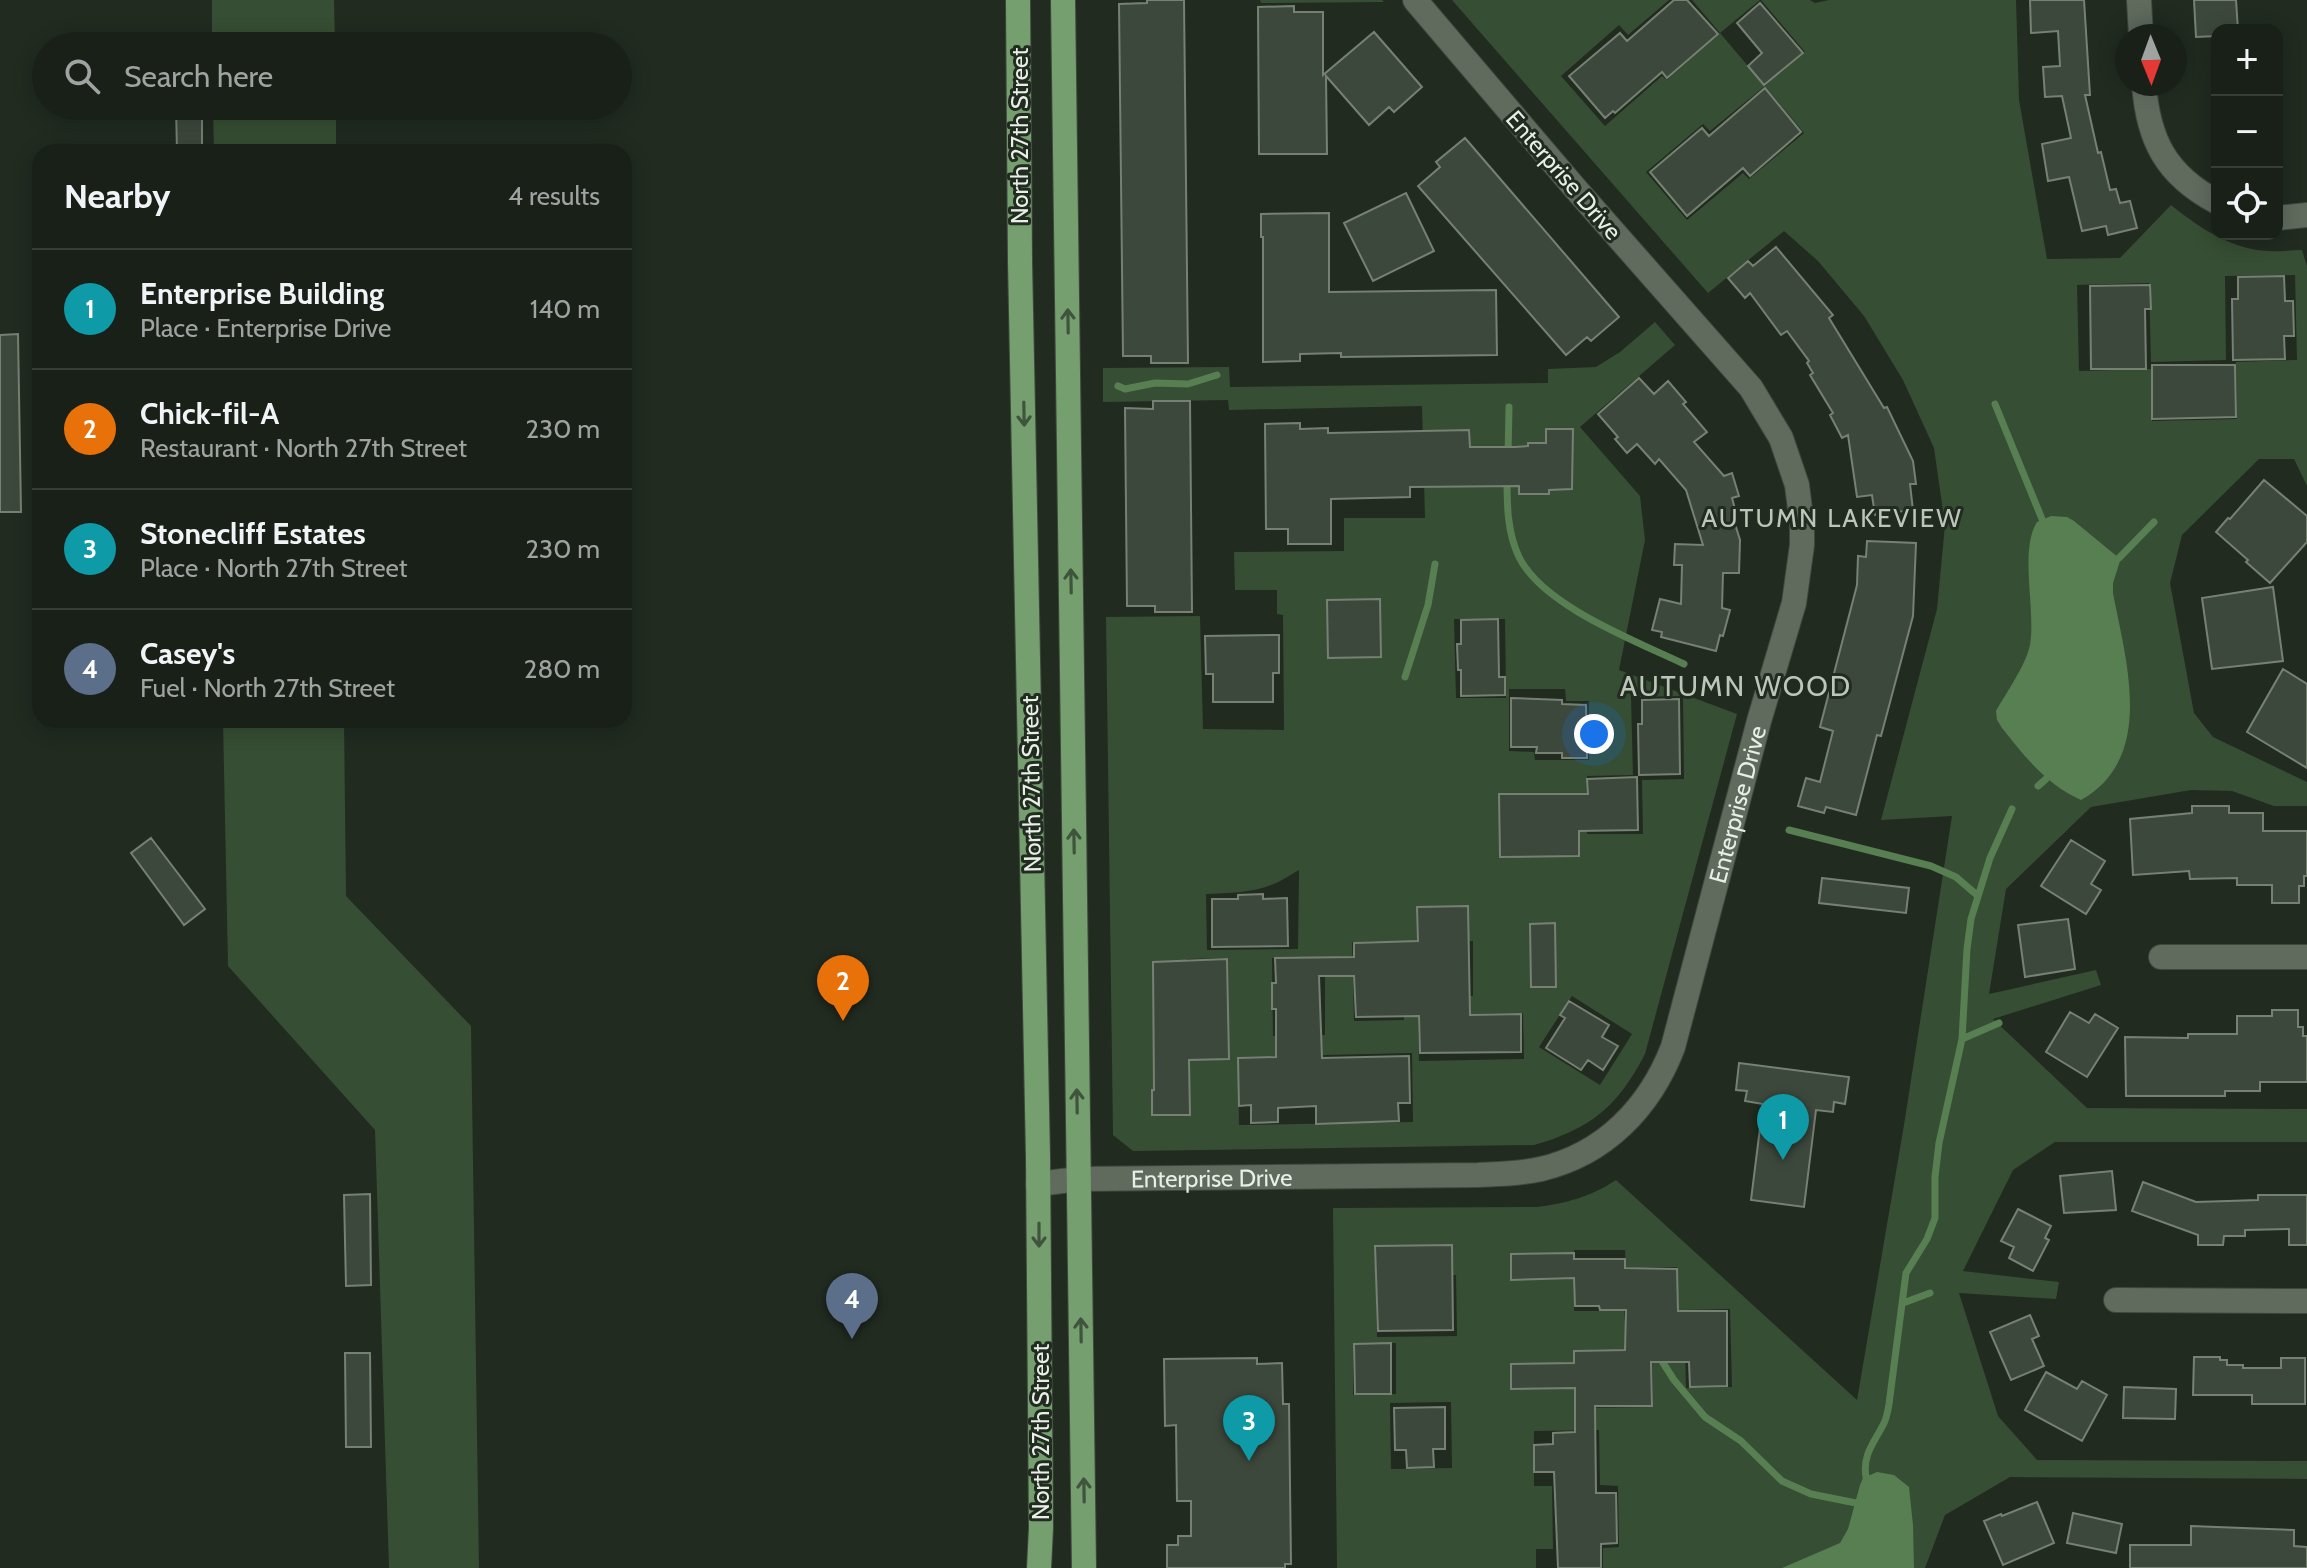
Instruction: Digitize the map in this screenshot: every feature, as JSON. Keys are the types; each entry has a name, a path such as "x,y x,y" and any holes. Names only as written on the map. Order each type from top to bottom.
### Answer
{"main road":[{"name":"North 27th Street","path":"1018,0 1020,261 1038,1157 1039,1568"},
{"name":"North 27th Street","path":"1063,0 1084,1568"}],"street":[{"name":"Enterprise Drive","path":"1038,1184 1079,1179 1478,1175 1540,1169 1592,1149 1629,1120 1653,1090 1675,1040 1755,736 1794,603 1802,545 1797,485 1781,438 1751,388 1415,0"},
{"path":"2139,0 2140,24"},
{"path":"2145,96 2147,113 2159,148 2176,172 2211,198"},
{"path":"2283,217 2307,215"},
{"path":"2161,957 2307,957"},
{"name":"Enterprise Drive","path":"1038,1157 1079,1179"},
{"path":"2116,1300 2307,1301"}],"shaded area":[{"path":"212,0 334,0 335,32 212,32"},
{"path":"1260,0 1382,0 1384,2 1261,3"},
{"path":"1452,0 1669,0 1628,35 1619,25 1561,76 1605,126 1662,76 1667,80 1720,33 1765,86 1805,52 1761,0 1810,0 1815,3 1829,0 2016,0 2019,100 2047,259 2120,258 2171,205 2211,233 2211,240 2225,240 2255,250 2302,250 2307,266 2307,486 2294,459 2259,459 2182,535 2170,583 2194,713 2213,737 2307,782 2307,806 2274,806 2232,791 2191,790 2091,807 2006,889 1989,994 2096,970 2101,985 1993,1019 2087,1108 2307,1109 2307,1142 2055,1142 2013,1170 1963,1271 2059,1282 2056,1299 1959,1293 1998,1416 2037,1460 2307,1461 2307,1479 2010,1477 1945,1515 1925,1568 1603,1568 1603,1548 1619,1547 1618,1486 1600,1485 1599,1430 1534,1431 1534,1486 1552,1486 1553,1549 1536,1549 1536,1568 1337,1568 1333,1208 1537,1207 1578,1198 1616,1180 1857,1400 1952,816 1881,820 1937,609 1945,525 1934,448 1903,380 1864,316 1818,261 1784,231 1708,293","holes":["1765,86 1804,133 1749,179 1743,173 1687,220 1646,172 1703,124 1710,131","2295,275 2297,360 2236,362 2237,419 2152,421 2151,369 2079,371 2077,285 2149,283 2151,362 2226,360 2225,276","1574,1250 1625,1250 1626,1267 1677,1267 1678,1325 1625,1325 1624,1311 1574,1311","1376,1275 1456,1275 1457,1336 1377,1337","1730,1309 1732,1387 1686,1388 1684,1310","1353,1343 1396,1343 1396,1394 1353,1395","1652,1349 1653,1407 1574,1408 1574,1350","1451,1402 1452,1468 1391,1469 1390,1403"]},
{"path":"1692,0 1760,0 1720,33"},
{"path":"213,120 336,120 336,144 214,144"},
{"path":"1655,322 1675,345 1580,427 1640,496 1645,540 1619,670 1737,714 1645,1054 1635,1072 1601,1113 1572,1131 1534,1145 1133,1151 1113,1135 1106,617 1200,616 1203,729 1284,730 1283,615 1277,614 1277,590 1235,590 1234,552 1344,551 1344,518 1425,518 1422,406 1229,410 1228,400 1103,402 1103,368 1229,367 1230,387 1548,383 1548,369 1596,367 1620,352","holes":["1454,619 1505,619 1506,698 1456,698","1509,689 1565,689 1566,701 1589,701 1589,760 1535,760 1534,752 1509,751","1683,696 1684,779 1642,780 1643,834 1587,834 1587,776 1633,775 1631,697","1299,870 1298,949 1207,950 1206,894 1235,893 1273,884","1402,941 1404,1020 1354,1021 1352,942","1473,941 1473,996 1416,997 1415,942","1325,957 1325,1035 1273,1036 1272,958","1228,958 1229,1060 1189,1060 1187,959","1572,996 1632,1034 1600,1085 1539,1047","1523,1013 1524,1059 1419,1061 1418,1015","1412,1053 1413,1122 1239,1125 1238,1057"]},
{"path":"2051,516 2067,517 2074,521 2120,561 2113,593 2128,677 2128,734 2119,760 2104,782 2081,800 2037,769 2002,728 1996,711 2028,653 2031,631 2029,548 2037,522"},
{"path":"223,728 344,728 346,896 471,1026 479,1568 389,1568 375,1130 228,966"},
{"path":"1877,1472 1894,1475 1909,1487 1914,1568 1782,1568 1840,1543 1848,1529 1863,1478"}],"building":[{"path":"1147,0 1184,0 1188,363 1151,363 1151,356 1123,356 1119,4 1147,3"},
{"path":"1674,0 1687,0 1718,34 1667,78 1662,72 1605,118 1569,76 1620,33 1627,41"},
{"path":"2030,0 2084,0 2090,95 2085,95 2098,153 2101,152 2110,190 2116,189 2120,203 2130,201 2137,228 2108,235 2106,226 2082,231 2069,177 2048,181 2042,144 2071,138 2062,96 2045,97 2043,67 2060,66 2058,31 2031,33"},
{"path":"2194,0 2236,0 2238,24 2211,24 2211,36 2196,37"},
{"path":"1760,3 1803,53 1764,85 1748,66 1762,53 1737,23"},
{"path":"1294,6 1294,12 1323,12 1323,75 1374,32 1422,87 1394,112 1389,107 1369,125 1326,76 1327,154 1259,154 1258,7"},
{"path":"1765,88 1801,132 1750,176 1743,168 1687,216 1650,172 1702,128 1709,136"},
{"path":"176,120 202,120 202,144 177,144"},
{"path":"1465,138 1619,317 1591,341 1587,337 1566,355 1418,186 1440,167 1436,162"},
{"path":"1406,193 1434,251 1373,281 1344,223"},
{"path":"1329,213 1329,292 1496,290 1497,355 1341,357 1341,353 1300,354 1300,361 1263,362 1261,214"},
{"path":"1776,247 1833,315 1829,318 1884,408 1887,407 1913,461 1916,484 1910,484 1913,510 1875,515 1872,495 1857,497 1848,435 1842,438 1830,415 1833,413 1810,375 1813,373 1807,363 1809,361 1787,331 1781,335 1750,293 1745,298 1728,278 1748,261 1753,266"},
{"path":"2284,276 2285,301 2293,301 2294,336 2284,336 2285,359 2233,360 2232,299 2238,299 2238,277"},
{"path":"2150,285 2151,309 2145,309 2146,369 2091,369 2090,286"},
{"path":"18,334 21,512 0,512 0,335"},
{"path":"2152,365 2235,365 2236,417 2152,419"},
{"path":"1639,378 1654,394 1668,381 1686,402 1683,404 1707,432 1694,442 1724,476 1732,473 1739,496 1732,498 1735,509 1731,511 1740,540 1739,573 1723,573 1722,608 1730,610 1716,651 1661,637 1662,632 1652,630 1660,599 1681,604 1682,565 1674,565 1675,544 1703,545 1686,490 1659,459 1655,464 1637,444 1627,453 1598,414"},
{"path":"1153,401 1190,401 1192,612 1155,612 1155,606 1127,606 1125,408 1153,409"},
{"path":"1300,423 1300,429 1328,428 1328,433 1469,430 1470,447 1546,443 1546,429 1573,429 1572,489 1549,490 1549,494 1519,494 1519,486 1410,487 1410,497 1331,499 1331,544 1288,544 1288,529 1266,529 1265,424"},
{"path":"2264,480 2307,516 2307,542 2270,583 2216,532"},
{"path":"1867,541 1916,543 1913,616 1856,815 1826,807 1824,813 1798,806 1806,778 1820,782 1833,731 1820,727 1857,585 1858,556 1866,557"},
{"path":"2273,587 2283,661 2212,669 2202,598"},
{"path":"1380,599 1381,657 1328,658 1327,600"},
{"path":"1498,619 1499,677 1505,677 1505,695 1461,696 1457,644 1461,644 1461,620"},
{"path":"1279,635 1279,673 1273,673 1273,702 1213,702 1213,674 1206,674 1205,636"},
{"path":"2283,669 2307,684 2307,768 2247,732"},
{"path":"1511,698 1562,700 1562,704 1586,705 1587,758 1562,758 1562,753 1536,753 1537,747 1511,747"},
{"path":"1679,699 1680,774 1639,775 1638,724 1642,724 1642,700"},
{"path":"1637,777 1638,830 1579,831 1579,856 1500,857 1499,794 1588,794 1587,779"},
{"path":"2192,806 2229,806 2229,813 2263,813 2263,831 2307,831 2307,876 2304,876 2304,886 2299,886 2299,903 2272,903 2272,885 2237,885 2237,878 2190,879 2189,871 2133,875 2130,819 2192,813"},
{"path":"151,838 205,909 184,925 131,853"},
{"path":"2071,840 2105,861 2091,884 2101,890 2086,914 2041,886"},
{"path":"1822,878 1909,888 1906,913 1819,903"},
{"path":"1263,894 1263,899 1287,898 1288,946 1212,947 1212,899 1238,899 1238,895"},
{"path":"1468,906 1470,1015 1521,1014 1521,1052 1420,1053 1419,1016 1356,1017 1354,976 1319,976 1322,1058 1409,1056 1410,1103 1398,1103 1399,1121 1316,1124 1316,1106 1278,1108 1278,1122 1251,1123 1251,1105 1239,1106 1238,1058 1276,1057 1276,1009 1272,1009 1272,983 1276,983 1275,958 1354,957 1354,943 1418,941 1417,907"},
{"path":"2068,919 2075,969 2025,977 2018,925"},
{"path":"1555,923 1556,987 1531,987 1530,924"},
{"path":"1227,959 1229,1059 1189,1060 1190,1115 1152,1115 1153,962"},
{"path":"1569,1001 1609,1025 1602,1037 1618,1046 1603,1070 1588,1060 1581,1070 1546,1048 1565,1018 1560,1015"},
{"path":"2272,1010 2298,1010 2298,1027 2303,1027 2303,1036 2307,1036 2307,1082 2260,1082 2260,1091 2225,1091 2225,1096 2126,1096 2125,1037 2188,1038 2188,1034 2237,1034 2237,1016 2272,1016"},
{"path":"2070,1012 2089,1023 2095,1014 2118,1028 2087,1077 2046,1052"},
{"path":"1739,1063 1849,1077 1845,1104 1834,1102 1833,1112 1816,1110 1804,1207 1751,1200 1763,1104 1745,1101 1747,1091 1736,1090"},
{"path":"2112,1171 2116,1210 2064,1213 2060,1176"},
{"path":"2143,1182 2196,1202 2258,1200 2258,1195 2307,1195 2307,1245 2289,1245 2289,1229 2245,1230 2245,1236 2224,1236 2223,1245 2198,1245 2198,1235 2132,1211"},
{"path":"370,1194 371,1285 346,1286 344,1195"},
{"path":"2018,1209 2051,1226 2045,1238 2049,1240 2033,1271 2009,1258 2014,1247 2001,1241"},
{"path":"1452,1245 1453,1330 1378,1331 1375,1246"},
{"path":"1574,1253 1574,1259 1625,1259 1625,1268 1677,1269 1678,1311 1727,1311 1727,1386 1690,1387 1689,1362 1651,1362 1652,1406 1595,1406 1596,1493 1616,1493 1617,1543 1601,1544 1601,1568 1558,1568 1554,1472 1534,1472 1534,1445 1553,1444 1553,1433 1575,1432 1575,1388 1511,1389 1511,1364 1574,1363 1574,1351 1625,1350 1626,1310 1575,1306 1574,1278 1511,1280 1511,1254"},
{"path":"2030,1315 2039,1336 2032,1339 2044,1366 2011,1380 1990,1332"},
{"path":"1391,1343 1391,1394 1355,1394 1354,1344"},
{"path":"345,1353 370,1353 371,1447 346,1447"},
{"path":"2194,1357 2220,1357 2220,1360 2227,1360 2227,1365 2243,1365 2243,1368 2281,1368 2281,1358 2305,1358 2305,1404 2252,1404 2252,1395 2193,1395"},
{"path":"1257,1358 1257,1364 1282,1363 1283,1404 1289,1404 1291,1564 1285,1564 1285,1568 1167,1568 1167,1545 1178,1545 1178,1536 1191,1536 1191,1501 1177,1501 1176,1425 1165,1426 1164,1359"},
{"path":"2046,1372 2077,1389 2082,1381 2107,1395 2082,1441 2025,1410"},
{"path":"2124,1387 2176,1389 2175,1419 2123,1418"},
{"path":"1445,1407 1445,1449 1433,1449 1434,1467 1407,1468 1406,1450 1395,1450 1394,1408"},
{"path":"2037,1502 2054,1543 2003,1565 1984,1521"},
{"path":"2073,1513 2122,1524 2116,1553 2067,1543"},
{"path":"2191,1526 2294,1530 2294,1546 2307,1547 2307,1568 2130,1568 2130,1545 2191,1545"}],"waterway":[{"path":"1118,386 1125,389 1155,383 1188,384 1217,375"},
{"path":"1995,404 2042,519"},
{"path":"1508,457 1509,407"},
{"path":"1507,477 1512,538 1519,557 1531,575 1548,591 1592,620 1684,664"},
{"path":"2119,558 2154,522"},
{"path":"1405,677 1428,605 1435,564"},
{"path":"2038,786 2046,779"},
{"path":"1866,1477 1870,1448 1888,1411 1906,1273 1927,1239 1935,1218 1939,1143 1962,1039 1971,919 1990,858 2012,809"},
{"path":"1789,830 1931,866 1956,877 1978,896"},
{"path":"1962,1039 1999,1023"},
{"path":"1903,1303 1930,1293"},
{"path":"1658,1355 1705,1417 1741,1441 1782,1481 1811,1494 1856,1503"}],"place":[{"name":"Chick-fil-A","path":"843,1021"},
{"name":"Enterprise Building","path":"1783,1160"},
{"name":"Casey's","path":"852,1339"},
{"name":"Stonecliff Estates","path":"1249,1461"}],"district":[{"name":"AUTUMN LAKEVIEW","path":"1832,518"},
{"name":"AUTUMN WOOD","path":"1736,686"}]}
